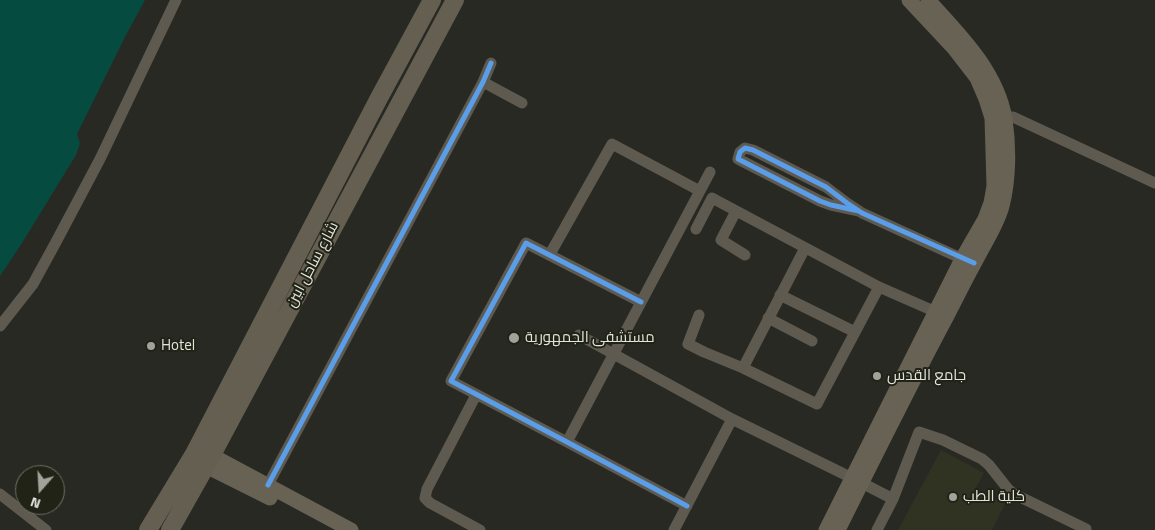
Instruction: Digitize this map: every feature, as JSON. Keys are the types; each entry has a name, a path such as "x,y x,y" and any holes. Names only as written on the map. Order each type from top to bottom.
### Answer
{"highway":[{"name":"شارع ساحل ابين","path":"170,530 203,458 375,107 432,0"},
{"name":"شارع ساحل ابين","path":"148,530 203,458 455,0"}],"main road":[{"path":"826,530 857,480 968,261 991,202 994,186 992,118 977,78 953,47 909,0"},
{"path":"838,530 857,480 936,312 968,261 996,224 1006,190 1007,147 1005,118 1000,99 990,77 979,60 928,0"},
{"path":"203,458 351,530"},
{"path":"266,490 331,530"}],"street":[{"path":"0,326 33,284 56,242 100,159 176,0"},
{"path":"266,490 492,63"},
{"path":"483,82 522,103"},
{"path":"1005,118 1013,117 1155,183"},
{"path":"550,254 612,144 700,191"},
{"path":"859,212 826,187 753,150 745,148 740,152 738,159 820,201 859,212 968,261"},
{"path":"567,442 710,172"},
{"path":"696,229 712,198 879,287 936,312"},
{"path":"736,211 721,240 745,255"},
{"path":"641,302 526,243 451,381 686,506"},
{"path":"743,368 805,248"},
{"path":"699,315 688,344 817,404 879,287"},
{"path":"780,295 855,332"},
{"path":"768,318 812,341"},
{"path":"579,335 732,419 893,499"},
{"path":"476,395 426,489 425,498 430,503 480,530"},
{"path":"674,530 732,419"},
{"path":"876,530 893,499 919,432 942,440 982,459 1014,494 1086,530"},
{"path":"1,496 46,530"}],"shaded area":[{"name":"كلية الطب","path":"941,450 984,473 975,489 1005,504 992,530 898,530"}],"water":[{"path":"0,0 145,0 77,134 80,143 76,155 0,276"}],"cycle path":[{"path":"268,485 483,82 491,63"},
{"path":"859,211 831,205 820,201 738,159 740,152 745,148 753,150 826,187 862,213 974,263"},
{"path":"641,302 526,243 451,381 687,506"}],"place":[{"name":"مستشفى الجمهورية","path":"514,338"},
{"name":"Hotel","path":"151,346"},
{"name":"جامع القدس","path":"877,376"},
{"name":"كلية الطب","path":"953,497"}]}
